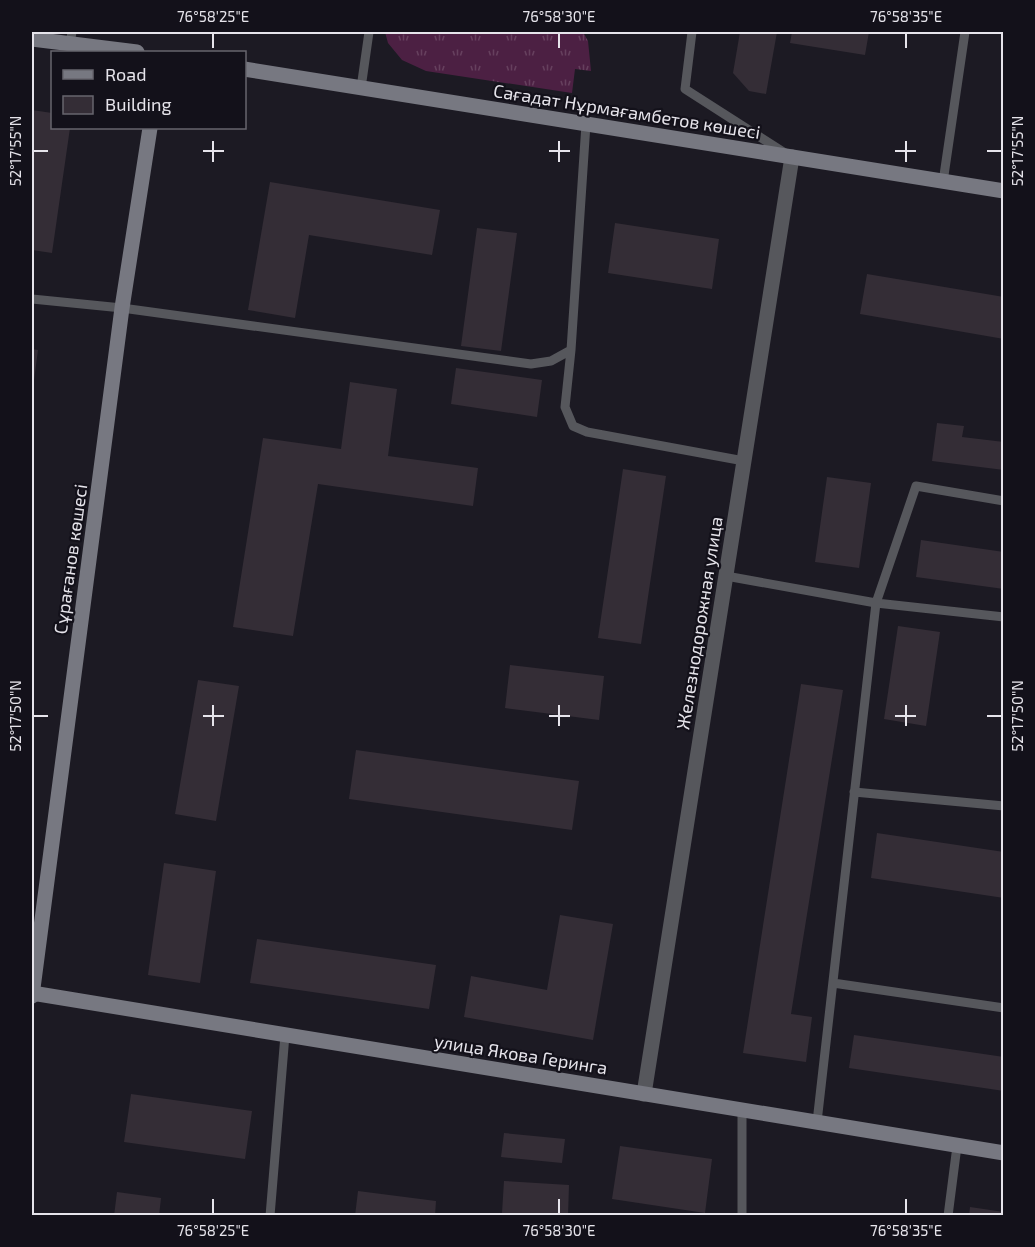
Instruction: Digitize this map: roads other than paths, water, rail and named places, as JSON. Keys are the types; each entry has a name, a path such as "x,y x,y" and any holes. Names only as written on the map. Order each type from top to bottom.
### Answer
{"main road":[{"path":"35,37 71,38 131,51"},
{"name":"Сағадат Нұрмағамбетов көшесі","path":"246,69 1004,191"},
{"name":"Сұрағанов көшесі","path":"32,994 123,308 150,129"},
{"name":"улица Якова Геринга","path":"32,994 1004,1153"}],"street":[{"name":"Железнодорожная улица","path":"644,1094 792,157"}],"lane":[{"path":"361,88 369,32"},
{"path":"692,32 685,88 792,157"},
{"path":"943,182 965,32"},
{"path":"586,124 565,407 573,426 587,432 744,461"},
{"path":"32,299 123,308 531,364 551,361 571,350"},
{"path":"817,1122 876,603 916,486 1004,501"},
{"path":"726,576 876,603 1004,617"},
{"path":"854,792 1004,806"},
{"path":"833,983 1004,1008"},
{"path":"270,1215 285,1035"},
{"path":"742,1110 742,1215"},
{"path":"948,1215 957,1146"}]}
